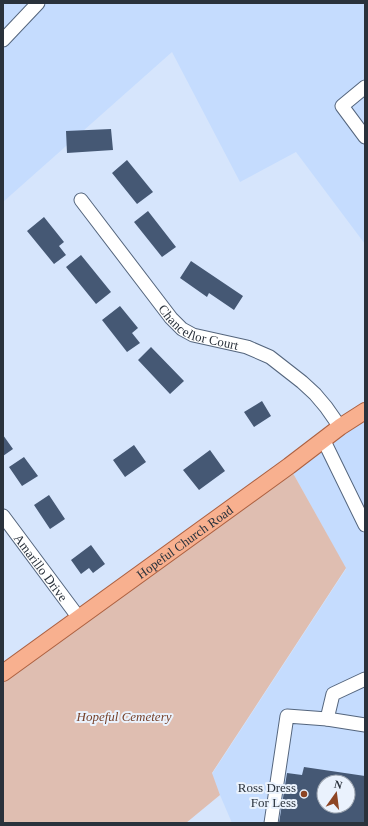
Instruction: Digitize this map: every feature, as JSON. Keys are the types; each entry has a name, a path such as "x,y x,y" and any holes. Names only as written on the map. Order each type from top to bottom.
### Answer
{"main road":[{"name":"Hopeful Church Road","path":"3,673 289,466 340,426 365,411"}],"street":[{"path":"3,40 38,3"},
{"path":"365,87 342,106 365,137"},
{"name":"Chancellor Court","path":"81,200 171,318 182,329 193,335 247,347 270,358 302,382 315,394 340,426"},
{"path":"323,439 365,525"},
{"name":"Amarillo Drive","path":"3,516 79,618"},
{"path":"327,719 333,694 365,678"},
{"path":"271,823 287,716 327,719 365,725"}],"shaded area":[{"path":"3,3 365,3 365,244 296,152 240,182 172,52 3,202"},
{"path":"365,411 365,823 232,823 212,774 346,569 289,466"}],"green space":[{"name":"Hopeful Cemetery","path":"289,466 346,568 212,773 220,795 186,823 3,823 3,673"}],"building":[{"path":"111,129 113,150 67,153 66,131"},
{"path":"127,160 153,192 137,204 112,173"},
{"path":"148,211 176,247 162,257 134,222"},
{"path":"44,217 64,242 59,246 66,255 54,264 27,231"},
{"path":"81,255 111,292 96,304 66,267"},
{"path":"191,261 243,296 234,310 209,293 207,297 180,278"},
{"path":"120,306 138,328 132,333 140,343 127,352 102,320"},
{"path":"151,347 184,381 170,394 138,360"},
{"path":"262,401 271,416 254,427 244,412"},
{"path":"3,435 13,449 3,456"},
{"path":"134,445 146,462 125,477 113,460"},
{"path":"210,450 225,471 199,490 183,470"},
{"path":"24,457 38,476 22,486 9,467"},
{"path":"49,495 65,519 50,529 34,505"},
{"path":"91,545 105,564 93,573 89,568 81,574 71,560"},
{"name":"Ross Dress For Less","path":"304,767 351,774 316,774 316,814 356,814 356,775 365,776 365,823 279,823 287,773 302,775"}],"place":[{"name":"Ross Dress For Less","path":"304,794"}]}
